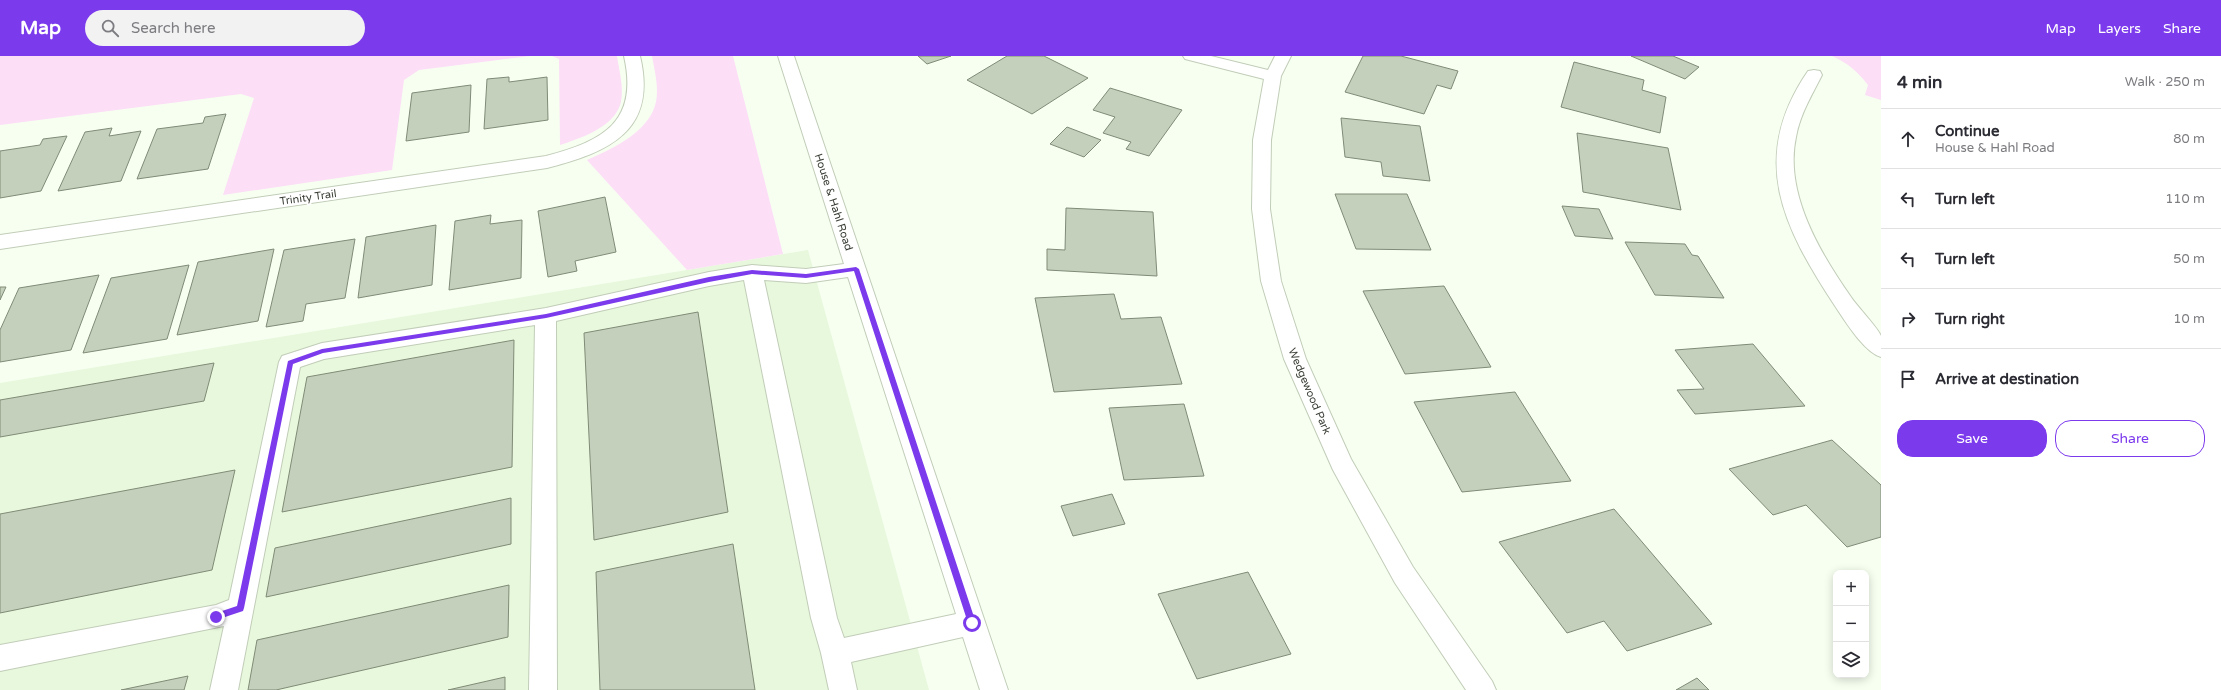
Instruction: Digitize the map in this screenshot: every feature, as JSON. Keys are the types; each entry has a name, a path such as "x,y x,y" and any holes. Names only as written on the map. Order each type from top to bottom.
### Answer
{"street":[{"name":"Trinity Trail","path":"0,242 547,162 588,151 612,137 630,113 637,85 632,56"},
{"name":"House & Hahl Road","path":"786,56 994,690"},
{"path":"1191,56 1273,76"},
{"name":"Wedgewood Park","path":"1283,56 1273,76 1262,140 1261,209 1271,281 1295,360 1341,463 1404,575 1482,690"},
{"path":"1814,75 1792,114 1784,149 1787,189 1802,230 1833,288 1881,350"},
{"path":"224,690 290,362 322,351 546,316 752,272 806,276 856,269"},
{"path":"752,272 824,618 835,653 843,690"},
{"path":"543,690 546,316"},
{"path":"0,658 216,617 240,608"},
{"path":"835,653 972,623"}],"shaded area":[{"path":"0,56 530,56 419,70 404,80 392,170 223,195 254,98 241,94 0,125"},
{"path":"552,56 617,56 622,85 622,96 618,111 605,125 578,139 560,145 559,59"},
{"path":"652,56 733,56 783,254 687,270 587,160 624,141 648,120 653,111 657,98 657,84"},
{"path":"1832,56 1881,56 1881,100 1865,95 1868,85 1864,80 1848,65"},
{"path":"808,250 929,690 0,690 0,383"}],"building":[{"path":"918,56 951,56 927,64"},
{"path":"1007,56 1044,56 1088,78 1032,114 967,80"},
{"path":"1363,56 1401,56 1458,71 1451,89 1437,85 1424,114 1345,92"},
{"path":"1631,56 1673,56 1699,67 1685,79"},
{"path":"1574,62 1644,80 1642,90 1666,97 1660,133 1561,107"},
{"path":"509,77 509,82 547,77 548,120 484,129 487,79"},
{"path":"471,85 469,132 406,141 412,93"},
{"path":"1110,88 1182,110 1149,156 1126,149 1131,142 1103,133 1115,117 1093,110"},
{"path":"226,114 208,169 137,179 157,129 203,123 205,117"},
{"path":"1341,118 1420,126 1430,181 1383,176 1381,162 1345,157"},
{"path":"1067,127 1101,140 1084,157 1050,144"},
{"path":"112,128 109,136 141,131 121,181 58,191 85,132"},
{"path":"1577,133 1668,148 1681,210 1583,192"},
{"path":"67,136 41,191 0,198 0,151 40,145 43,139"},
{"path":"1335,194 1407,194 1431,250 1356,249"},
{"path":"605,197 616,252 575,261 577,271 548,277 538,211"},
{"path":"1562,206 1599,209 1613,239 1575,236"},
{"path":"1066,208 1153,212 1157,276 1047,270 1047,249 1065,250"},
{"path":"491,215 490,224 522,220 521,278 449,290 455,221"},
{"path":"436,225 432,285 358,298 366,237"},
{"path":"355,239 345,298 306,304 303,321 266,327 284,250"},
{"path":"1625,242 1685,244 1692,255 1698,256 1724,298 1655,295"},
{"path":"274,249 258,321 177,335 198,262"},
{"path":"189,265 167,339 83,353 111,278"},
{"path":"99,275 71,350 0,362 0,330 19,288"},
{"path":"1444,286 1491,367 1405,374 1363,291"},
{"path":"0,287 6,287 0,300"},
{"path":"1114,294 1121,319 1161,317 1182,384 1054,392 1035,298"},
{"path":"698,312 728,512 594,540 584,333"},
{"path":"514,340 512,467 282,512 307,377"},
{"path":"1753,344 1805,406 1695,414 1677,390 1704,389 1675,350"},
{"path":"214,363 204,401 0,437 0,400"},
{"path":"1515,392 1571,481 1462,492 1414,402"},
{"path":"1184,404 1204,476 1124,480 1109,408"},
{"path":"1832,440 1881,485 1881,537 1847,547 1806,505 1773,515 1729,469"},
{"path":"235,470 212,570 0,613 0,514"},
{"path":"1112,494 1125,524 1073,536 1061,506"},
{"path":"511,498 511,544 266,597 275,548"},
{"path":"1614,509 1712,624 1627,651 1604,621 1567,633 1499,542"},
{"path":"733,544 755,690 600,690 596,572"},
{"path":"1248,572 1291,654 1197,679 1158,594"},
{"path":"509,585 508,637 276,690 248,690 257,640"},
{"path":"188,676 184,690 121,690"},
{"path":"505,677 505,690 448,690"},
{"path":"1697,678 1709,690 1676,690"}],"route":[{"path":"216,617 240,608 290,362 322,351 546,316 752,272 806,276 856,269 972,623"}]}
